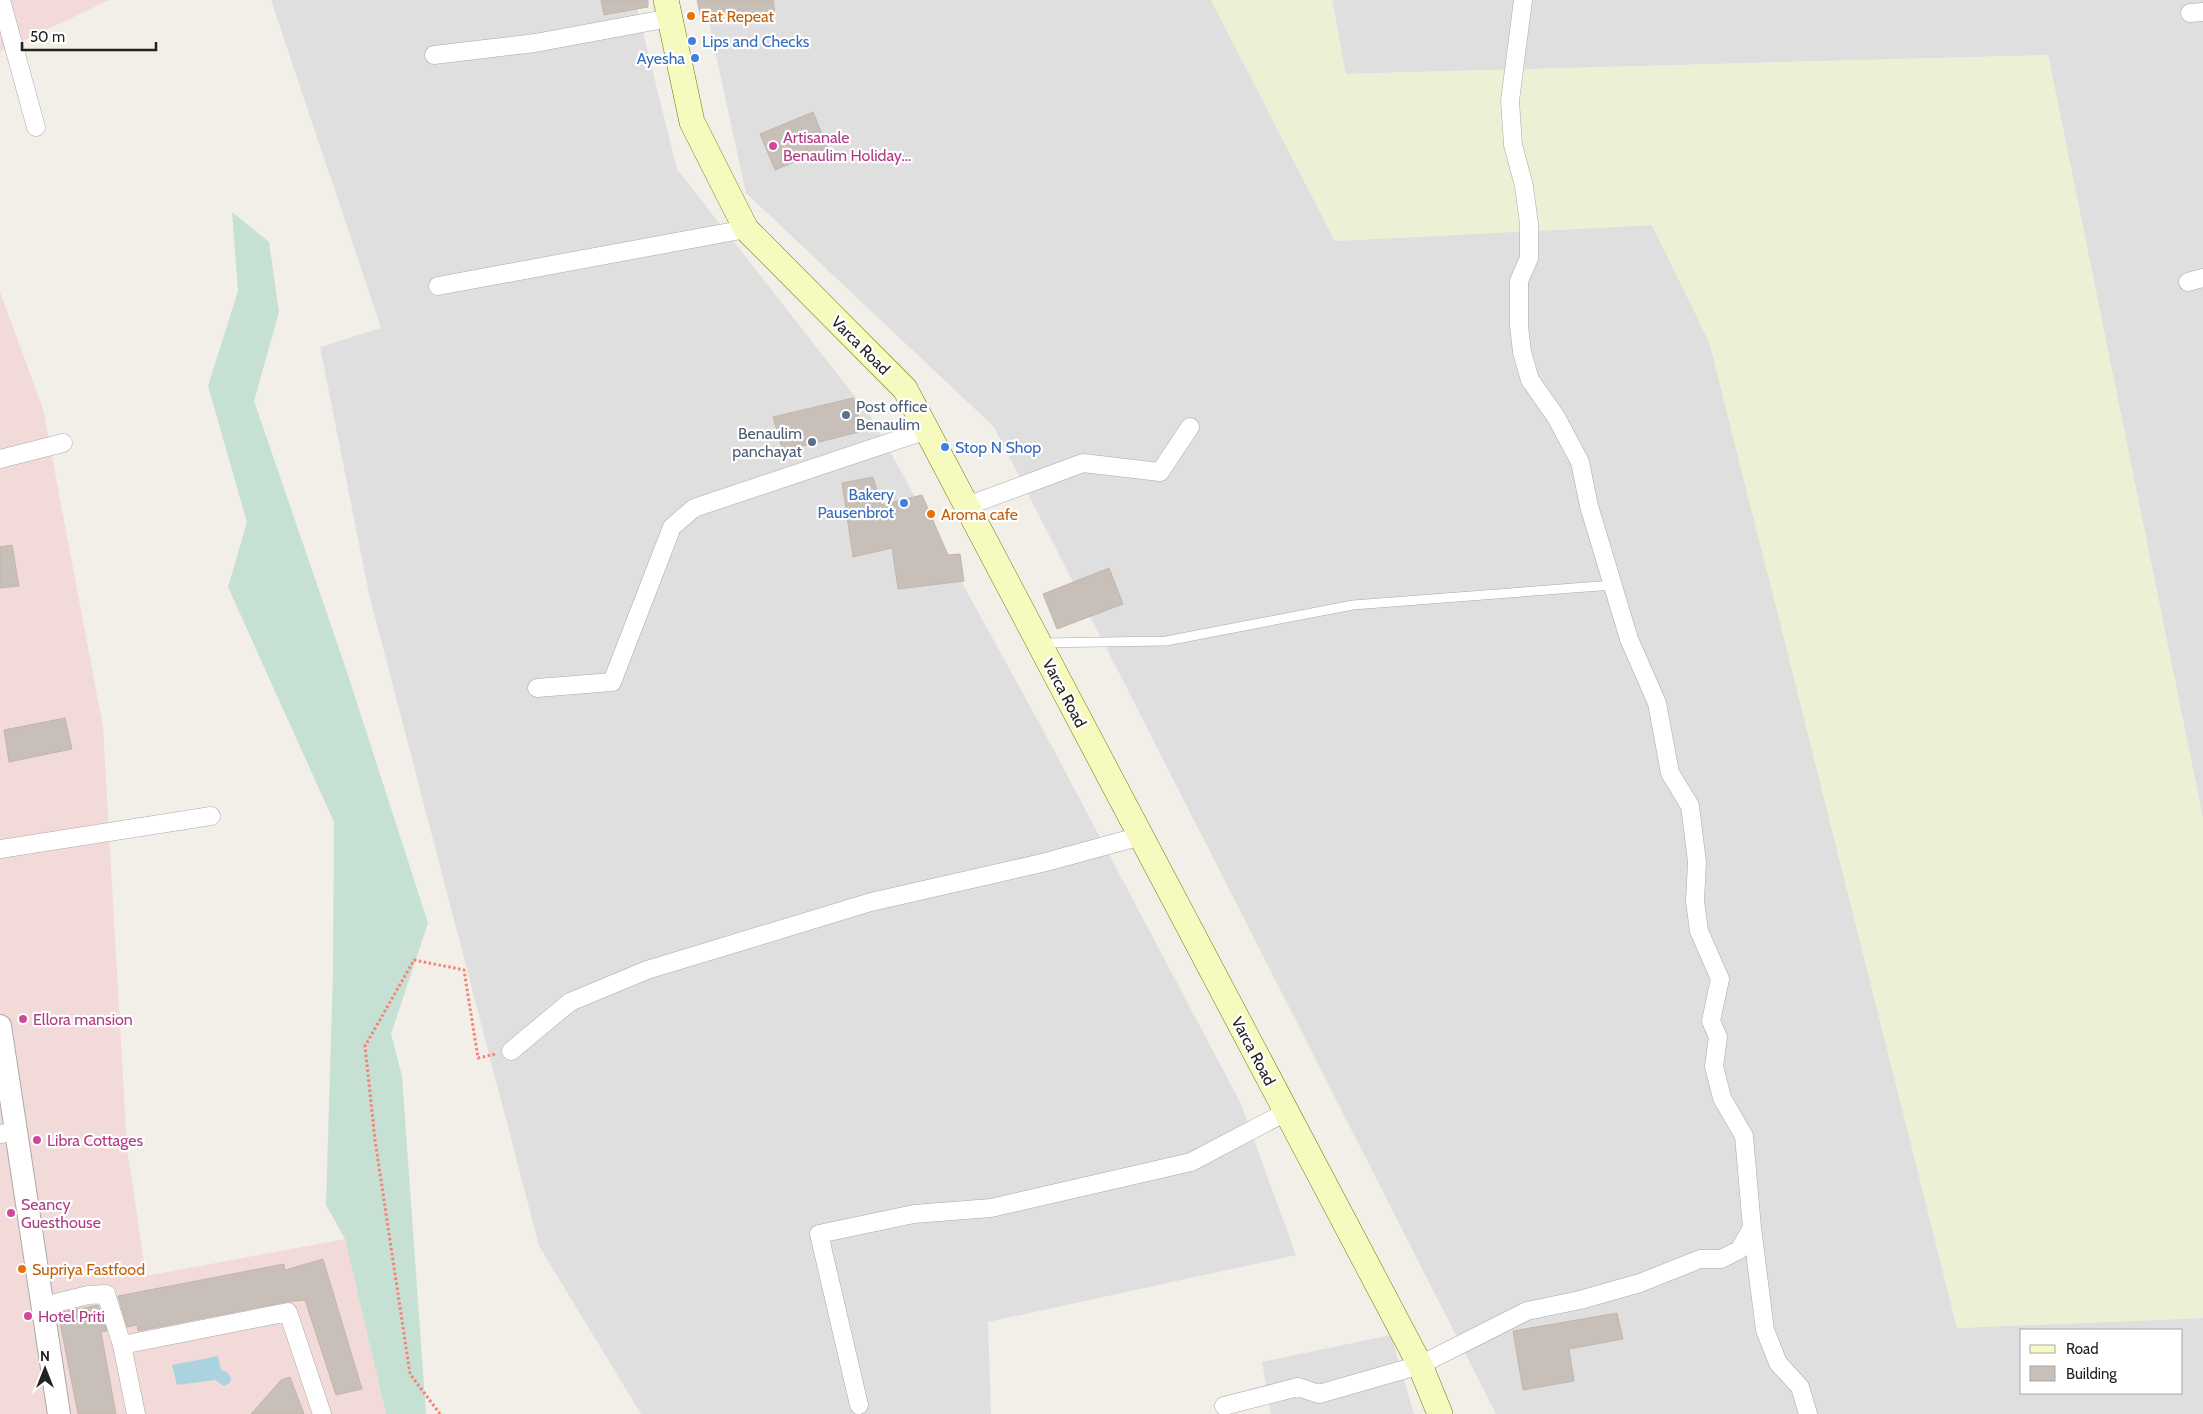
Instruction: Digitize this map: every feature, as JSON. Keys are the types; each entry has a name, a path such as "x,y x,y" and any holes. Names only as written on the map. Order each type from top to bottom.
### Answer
{"main road":[{"name":"Varca Road","path":"668,9 692,122 746,230 905,389 1420,1365 1440,1414"}],"street":[{"path":"1,0 36,127"},
{"path":"1523,0 1510,101 1513,145 1524,186 1529,224 1529,258 1519,281 1519,326 1522,352 1530,380 1556,417 1580,462 1589,506 1629,638 1657,703 1670,773 1690,806 1697,862 1695,901 1699,930 1720,979 1711,1021 1718,1037 1714,1066 1722,1098 1744,1136 1752,1228 1765,1330 1778,1363 1800,1388 1808,1414"},
{"path":"434,55 535,43 668,9"},
{"path":"438,286 746,230"},
{"path":"967,506 1083,463 1160,472 1190,427"},
{"path":"537,688 612,682 672,527 694,508 926,430"},
{"path":"0,460 62,444"},
{"path":"0,849 211,816"},
{"path":"511,1051 570,1002 647,970 872,902 1046,862 1141,836"},
{"path":"0,1026 8,1133 44,1306 59,1414"},
{"path":"858,1405 819,1234 914,1214 991,1208 1191,1162 1286,1112"},
{"path":"1224,1406 1298,1387 1319,1394 1420,1365 1527,1311 1580,1300 1640,1283 1700,1259 1721,1259 1739,1250 1752,1228"},
{"path":"44,1306 88,1295 106,1294 122,1345 136,1414"},
{"path":"122,1345 288,1312 322,1414"}],"lane":[{"path":"1039,643 1166,641 1353,605 1614,585"}],"path":[{"path":"440,1414 410,1374 375,1140 365,1046 414,960 464,970 478,1058 511,1051"}],"shaded area":[{"path":"0,0 109,0 0,52"},
{"path":"271,0 635,0 677,169 871,417 1049,741 1240,1102 1296,1255 988,1322 991,1414 641,1414 539,1246 369,594 320,347 381,328"},
{"path":"704,0 1211,0 1335,241 1652,225 1721,366 1957,1328 2203,1318 2203,1414 1496,1414 994,427 746,193"},
{"path":"1332,0 2203,0 2203,819 2048,55 1345,74"},
{"path":"0,292 43,409 103,727 127,1148 146,1276 345,1239 386,1414 0,1414"},
{"path":"1391,1335 1414,1414 1271,1414 1262,1362"}],"green space":[{"path":"1211,0 1332,0 1346,74 2048,55 2203,819 2203,1318 1957,1328 1709,341 1652,225 1335,241"},
{"path":"232,212 269,242 279,312 254,401 347,672 428,923 391,1034 402,1076 426,1414 386,1414 345,1239 326,1205 333,971 334,822 228,587 247,522 208,386 238,291"}],"water":[{"path":"218,1356 221,1370 227,1372 231,1378 230,1383 224,1386 215,1380 177,1385 172,1365"}],"building":[{"path":"601,0 648,0 648,7 604,15"},
{"path":"697,0 773,0 775,14 744,19 742,10 701,18"},
{"path":"813,112 828,148 775,170 760,134"},
{"path":"853,398 863,431 783,451 773,417"},
{"path":"873,477 881,505 922,495 948,555 960,554 964,581 898,589 892,548 853,557 842,483"},
{"path":"12,545 19,586 0,588 0,547"},
{"path":"1109,568 1123,604 1057,629 1043,594"},
{"path":"65,718 72,749 9,762 4,730"},
{"path":"323,1259 362,1389 336,1395 305,1300 286,1302 138,1331 137,1325 127,1327 118,1296 284,1264 285,1270"},
{"path":"98,1305 107,1331 101,1332 116,1414 78,1414 58,1313"},
{"path":"1617,1313 1623,1339 1569,1349 1574,1381 1523,1390 1513,1331"},
{"path":"290,1377 304,1414 251,1414 281,1380"}],"place":[{"name":"Eat Repeat","path":"691,16"},
{"name":"Lips and Checks","path":"692,41"},
{"name":"Ayesha","path":"695,58"},
{"name":"Artisanale Benaulim Holiday…","path":"773,146"},
{"name":"Post office Benaulim","path":"846,415"},
{"name":"Benaulim panchayat","path":"812,442"},
{"name":"Stop N Shop","path":"945,447"},
{"name":"Bakery Pausenbrot","path":"904,503"},
{"name":"Aroma cafe","path":"931,514"},
{"name":"Ellora mansion","path":"23,1019"},
{"name":"Libra Cottages","path":"37,1140"},
{"name":"Seancy Guesthouse","path":"11,1213"},
{"name":"Supriya Fastfood","path":"22,1269"},
{"name":"Hotel Priti","path":"28,1316"}]}
